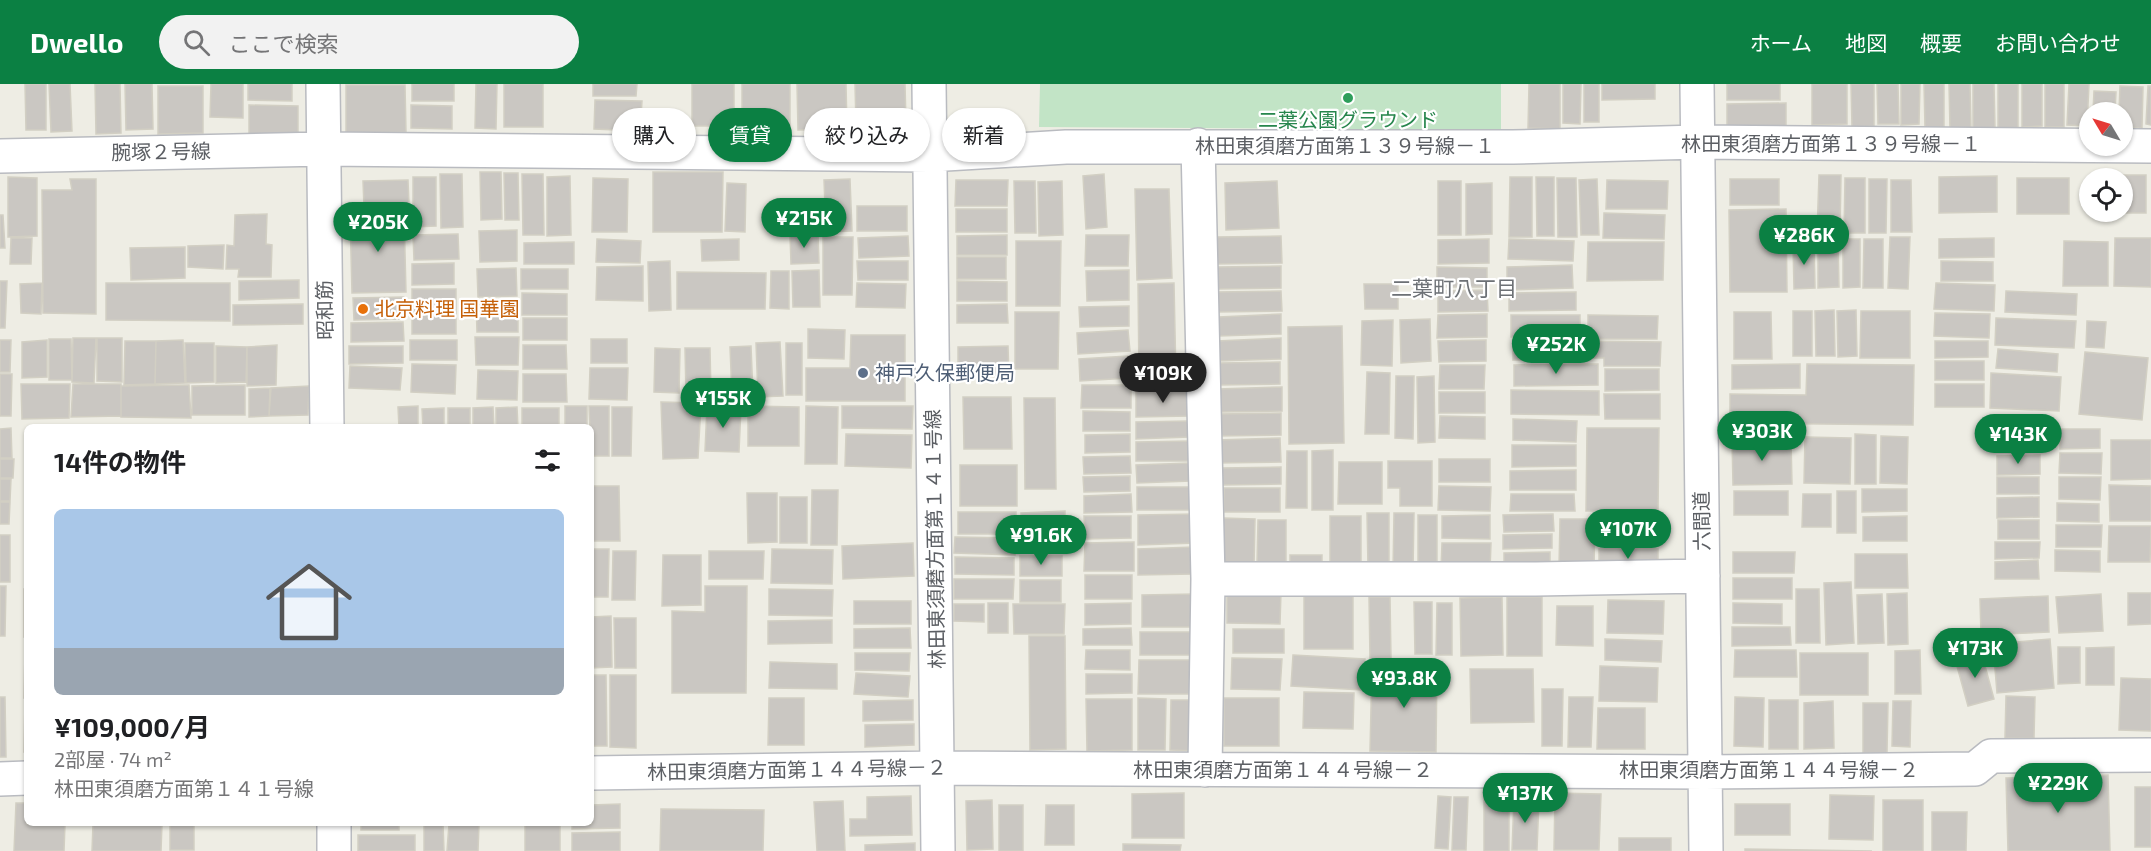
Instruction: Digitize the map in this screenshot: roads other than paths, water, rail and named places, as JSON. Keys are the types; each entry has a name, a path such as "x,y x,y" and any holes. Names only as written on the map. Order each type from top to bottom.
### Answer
{"street":[{"name":"昭和筋","path":"323,84 327,424"},
{"name":"林田東須磨方面第１４１号線","path":"929,84 929,108"},
{"name":"六間道","path":"1697,84 1706,851"},
{"name":"林田東須磨方面第１３９号線－１","path":"930,155 1066,147 1198,145 1513,147 1698,142 2151,146"},
{"path":"1198,145 1208,579 1205,770"},
{"name":"林田東須磨方面第１３９号線－１","path":"323,148 804,154"},
{"name":"腕塚２号線","path":"0,156 323,148"},
{"name":"林田東須磨方面第１４１号線","path":"929,162 938,851"},
{"path":"1208,579 1536,579 1703,576"},
{"name":"林田東須磨方面第１４４号線－２","path":"594,773 938,768 1705,772 1976,769 1991,756 2151,755"},
{"path":"0,778 24,778"},
{"path":"334,826 334,851"}],"place":[{"name":"二葉公園グラウンド","path":"1348,98"},
{"name":"北京料理 国華園","path":"363,309"},
{"name":"神戸久保郵便局","path":"863,373"}],"district":[{"name":"二葉町八丁目","path":"1454,289"}]}
